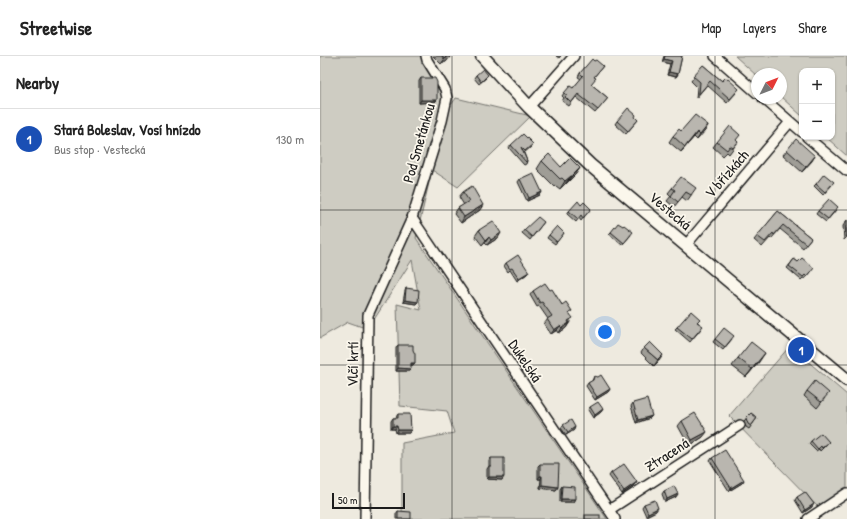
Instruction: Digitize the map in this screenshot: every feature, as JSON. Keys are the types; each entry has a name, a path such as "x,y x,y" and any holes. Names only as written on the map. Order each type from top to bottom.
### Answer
{"street":[{"name":"Pod Smetánkou","path":"412,218 442,121 446,98 444,89 426,56"},
{"name":"Vestecká","path":"482,56 528,108 590,166 847,379"},
{"path":"528,108 574,56"},
{"path":"716,56 751,88"},
{"path":"770,104 799,130"},
{"name":"V břízkách","path":"686,245 790,122"},
{"path":"811,140 847,171"},
{"name":"Dukelská","path":"412,218 615,519"},
{"name":"Vlčí krtí","path":"365,519 368,315 412,218"},
{"name":"Ztracená","path":"608,510 740,425"},
{"path":"808,519 847,493"}],"shaded area":[{"path":"320,56 426,56 443,99 439,123 456,98 531,116 458,187 432,170 416,238 607,519 402,519 402,443 454,433 447,411 400,406 397,304 421,310 412,260 368,329 348,322 320,338"},
{"path":"735,56 847,56 847,156 829,140 835,140 835,68 799,68 799,113 787,102 787,68 751,68 751,71"},
{"path":"790,346 847,395 847,491 819,508 729,416"}],"building":[{"path":"665,56 682,56 678,74 669,72 672,61 664,59"},
{"path":"592,59 594,61 596,60 603,66 594,77 596,78 591,84 608,98 598,110 578,94 571,103 565,97 567,95 564,93 570,86 573,88 583,76 580,73"},
{"path":"703,65 722,81 726,77 739,89 730,99 710,81 699,94 700,82 693,76"},
{"path":"483,69 488,75 481,82 476,75"},
{"path":"421,78 435,78 437,82 437,100 421,100"},
{"path":"628,108 636,115 635,117 638,120 628,131 617,121"},
{"path":"695,115 708,125 700,135 697,132 685,147 673,136 679,129 681,131"},
{"path":"730,126 740,135 736,140 738,142 733,148 730,146 727,150 717,142"},
{"path":"523,134 533,144 525,151 521,147 527,161 526,162 511,145"},
{"path":"796,139 815,156 806,167 787,150"},
{"path":"549,154 561,167 570,158 580,168 565,181 562,178 560,179 542,161"},
{"path":"533,173 542,192 529,198 520,179"},
{"path":"824,174 834,182 825,192 816,184"},
{"path":"681,177 696,188 691,195 686,192 678,202 671,196 675,190 672,188"},
{"path":"472,186 483,205 464,217 458,208 469,201 463,192"},
{"path":"829,199 838,207 828,219 818,211"},
{"path":"578,201 581,205 584,202 591,209 583,218 581,215 578,219 569,211"},
{"path":"778,211 811,238 806,244 783,225 765,242 757,236"},
{"path":"538,217 544,222 532,237 524,230"},
{"path":"847,220 847,236 846,237 845,223"},
{"path":"493,221 501,233 491,240 489,237 486,240 479,230"},
{"path":"618,223 623,226 624,225 633,232 624,243 611,232"},
{"path":"557,226 564,233 557,242 549,235"},
{"path":"518,255 529,272 519,278 512,268 510,269 506,263"},
{"path":"802,258 814,268 807,277 805,275 803,277 789,266 794,259 798,262"},
{"path":"545,283 550,290 552,289 562,305 566,302 572,311 569,313 573,318 562,328 560,326 554,330 547,319 552,316 542,302 540,303 533,291"},
{"path":"406,288 419,290 418,302 405,300"},
{"path":"691,311 700,319 697,322 703,326 692,339 677,327"},
{"path":"724,328 734,336 725,347 715,339"},
{"path":"650,342 663,355 658,360 644,348"},
{"path":"751,342 765,353 752,369 738,358"},
{"path":"398,345 413,345 415,363 411,363 411,369 398,368"},
{"path":"601,375 610,389 597,397 588,383 593,380 594,376 598,377"},
{"path":"815,381 829,393 821,402 807,391"},
{"path":"647,399 652,416 638,420 633,403"},
{"path":"598,402 603,409 595,415 590,407"},
{"path":"695,413 707,432 692,440 682,421"},
{"path":"751,413 757,418 751,426 748,424 746,418"},
{"path":"398,414 410,414 411,430 398,430 397,426 393,426 393,418 398,418"},
{"path":"571,420 575,427 568,432 563,425"},
{"path":"821,433 829,442 822,448 821,446 818,449 811,441"},
{"path":"725,450 744,480 731,488 712,458"},
{"path":"491,458 504,458 504,477 489,477"},
{"path":"540,464 559,464 558,487 542,485"},
{"path":"624,464 637,482 624,491 611,473"},
{"path":"562,486 575,487 575,499 561,499"},
{"path":"674,486 678,494 667,499 664,491"},
{"path":"805,492 814,504 805,510 797,497"},
{"path":"655,500 658,508 648,513 644,504"},
{"path":"398,511 411,512 411,519 398,519"},
{"path":"585,515 600,515 600,519 585,519"}],"place":[{"name":"Stará Boleslav, Vosí hnízdo","path":"801,350"}]}
